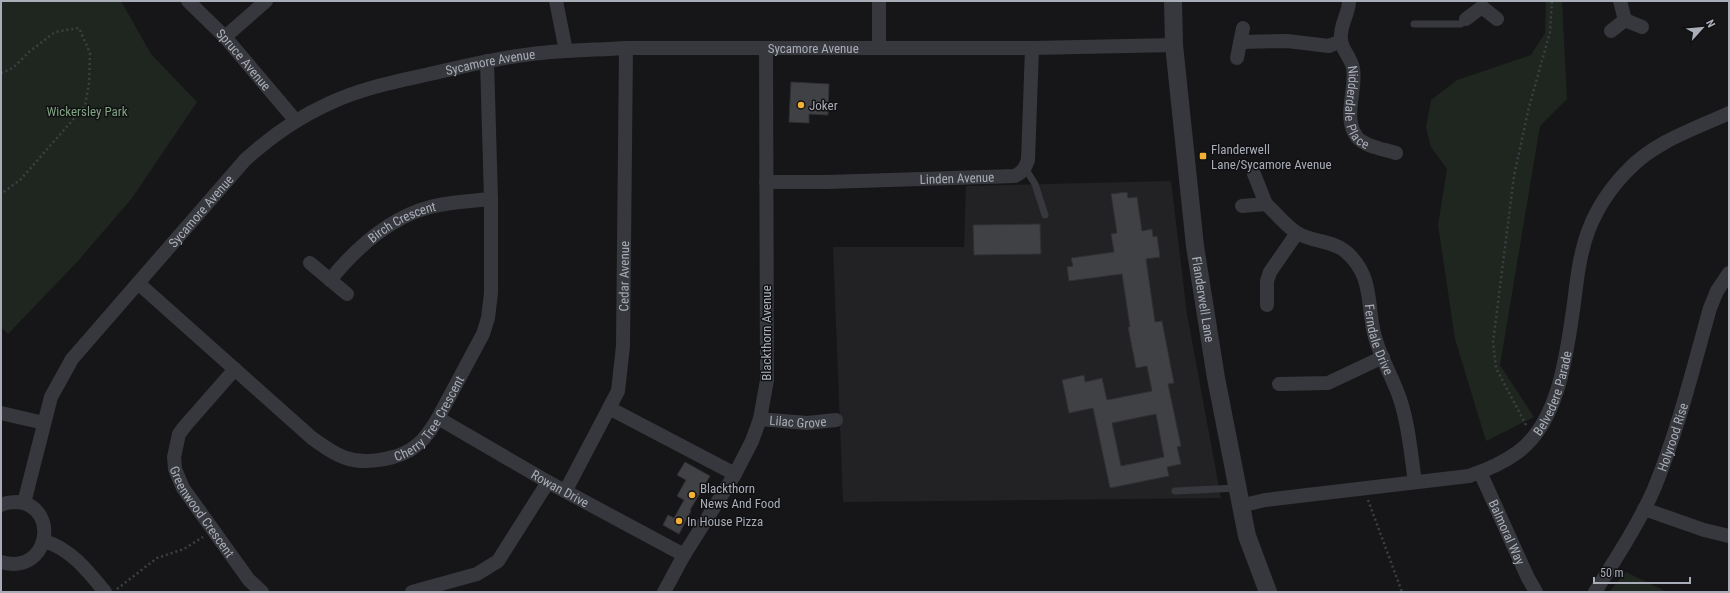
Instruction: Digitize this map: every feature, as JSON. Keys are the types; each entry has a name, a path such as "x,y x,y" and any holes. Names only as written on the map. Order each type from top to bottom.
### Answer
{"street":[{"name":"Spruce Avenue","path":"188,1 225,37 296,121"},
{"path":"225,37 266,1"},
{"path":"556,1 566,51"},
{"path":"879,1 879,48"},
{"name":"Flanderwell Lane","path":"1173,1 1174,45 1195,246 1216,378 1236,488 1247,536 1268,592"},
{"path":"1240,42 1287,41 1329,46 1341,41 1341,33 1349,1"},
{"path":"1620,1 1625,20"},
{"path":"1466,18 1482,4 1497,19"},
{"path":"1625,20 1642,27"},
{"path":"1611,31 1625,20"},
{"path":"1237,58 1243,28"},
{"name":"Nidderdale Place","path":"1341,41 1353,69 1351,119 1353,129 1357,137 1364,143 1396,153"},
{"name":"Sycamore Avenue","path":"24,503 51,398 72,359 244,160 296,121 331,102 391,82 487,61 566,51 626,48 1032,48 1174,45"},
{"name":"Cedar Avenue","path":"566,490 618,391 623,346 626,48"},
{"name":"Blackthorn Avenue","path":"666,591 684,556 736,474 752,441 760,419 767,380 766,48"},
{"path":"1025,168 1028,160 1032,48"},
{"name":"Cherry Tree Crescent","path":"138,283 312,438 329,450 347,458 362,462 375,461 403,454 417,445 438,418 482,334 488,318 491,293 491,199 487,61"},
{"name":"Belvedere Parade","path":"1240,506 1265,500 1469,476 1490,469 1513,455 1533,438 1553,402 1560,382 1579,264 1589,228 1607,195 1629,169 1651,150 1729,114"},
{"name":"Linden Avenue","path":"766,182 826,182 1015,176 1025,168"},
{"name":"Ferndale Drive","path":"1254,174 1266,204 1297,233 1308,238 1331,243 1345,251 1356,263 1369,290 1374,330 1400,399 1407,425 1415,482"},
{"name":"Birch Crescent","path":"330,280 344,263 370,240 386,227 413,212 431,206 491,199"},
{"path":"1242,206 1266,204"},
{"path":"1267,305 1267,281 1270,272 1297,233"},
{"path":"310,263 348,294"},
{"name":"Holyrood Rise","path":"1595,592 1632,533 1654,488 1678,422 1710,308 1729,273"},
{"path":"1279,384 1328,383 1383,357"},
{"name":"Greenwood Crescent","path":"235,369 184,426 179,434 174,457 175,469 183,488 249,580 262,592"},
{"path":"609,408 736,474"},
{"path":"1,413 44,423"},
{"name":"Rowan Drive","path":"438,418 548,482 566,490 684,556"},
{"name":"Lilac Grove","path":"760,419 807,423 836,420"},
{"name":"Balmoral Way","path":"1480,472 1528,578 1536,592"},
{"path":"412,592 477,574 498,561 509,547 548,482"},
{"path":"1,505 14,502 24,503 34,509 40,517 45,530 44,541 39,552 31,559 21,564 1,562"},
{"path":"1644,509 1704,530 1729,536"},
{"path":"44,541 65,550 81,564 105,592"}],"lane":[{"path":"1414,24 1461,24 1466,18"},
{"path":"1025,168 1035,184 1045,215"},
{"path":"1176,491 1236,488"}],"path":[{"path":"1533,438 1496,368 1493,342 1514,176 1529,107 1550,32 1552,1"},
{"path":"1,73 13,68 29,52 55,32 79,28 90,53 89,83 85,106 21,179 1,194"},
{"path":"1363,489 1402,592"},
{"path":"114,592 157,558 184,549 213,530"}],"shaded area":[{"path":"1171,181 1187,314 1221,498 843,502 833,247 964,247 966,186"}],"green space":[{"name":"Wickersley Park","path":"1,1 121,1 151,54 197,102 132,198 78,261 8,334 1,327"},
{"path":"1546,1 1562,1 1567,99 1540,126 1500,365 1534,417 1486,441 1455,339 1438,225 1447,169 1431,147 1426,127 1431,100 1457,80 1531,55 1545,33"},
{"path":"1626,572 1667,592 1609,592"}],"building":[{"path":"791,82 829,84 828,115 809,114 809,123 789,122"},
{"path":"1127,192 1128,198 1137,197 1142,231 1152,229 1153,237 1157,236 1160,257 1146,259 1155,322 1162,321 1174,383 1168,384 1181,446 1177,447 1181,464 1167,467 1169,476 1110,488 1093,408 1069,413 1062,380 1084,375 1085,382 1102,378 1107,400 1152,391 1147,366 1136,368 1128,327 1130,327 1122,274 1069,281 1067,267 1073,266 1071,258 1114,252 1111,234 1117,233 1111,194","holes":["1156,414 1164,457 1121,466 1112,423"]},
{"path":"1040,224 1041,254 974,255 973,225"},
{"path":"685,462 710,476 690,510 691,511 679,534 663,525 668,515 674,518 684,500 677,496 686,480 677,475"}],"place":[{"name":"Joker","path":"801,105"},
{"name":"Flanderwell Lane/Sycamore Avenue","path":"1203,156"},
{"name":"Blackthorn News And Food","path":"692,495"},
{"name":"In House Pizza","path":"679,521"}]}
